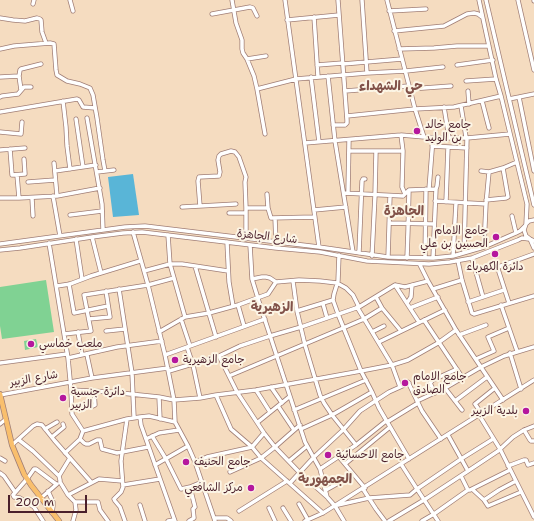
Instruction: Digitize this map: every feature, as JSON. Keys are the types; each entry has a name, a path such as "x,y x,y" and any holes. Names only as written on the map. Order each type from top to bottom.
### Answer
{"main road":[{"path":"0,394 12,445 27,479 59,521"}],"street":[{"path":"70,0 73,11"},
{"path":"232,0 236,23 242,40 243,53 254,76 266,134"},
{"path":"333,125 346,124 347,122 338,0"},
{"path":"362,0 367,73"},
{"path":"387,0 415,109 424,137"},
{"path":"479,0 496,79 502,96 527,204 525,233 531,240 534,248"},
{"path":"486,0 534,205"},
{"path":"518,0 534,70"},
{"path":"286,1 287,20 320,247"},
{"path":"212,14 253,8 257,16"},
{"path":"390,11 426,9"},
{"path":"394,31 444,26 467,14 474,13 482,17"},
{"path":"287,20 339,15"},
{"path":"0,18 25,21 36,18 40,19 42,32 46,43"},
{"path":"314,18 318,77"},
{"path":"0,49 46,43 54,44 57,74 67,81 90,88 93,95 105,171"},
{"path":"400,49 489,46"},
{"path":"457,65 492,58 498,54"},
{"path":"247,59 266,56"},
{"path":"317,65 402,59"},
{"path":"22,90 19,71 21,69 41,64"},
{"path":"257,89 296,79 311,77 443,67"},
{"path":"0,77 19,76"},
{"path":"328,76 335,141 346,193"},
{"path":"311,77 320,142"},
{"path":"466,81 496,79"},
{"path":"345,91 451,86"},
{"path":"0,97 18,94 24,87 31,87"},
{"path":"468,92 469,104"},
{"path":"509,99 534,94"},
{"path":"347,116 461,106 502,96"},
{"path":"519,97 534,171"},
{"path":"0,112 77,99 83,107 95,108"},
{"path":"63,101 66,127 66,146 70,169"},
{"path":"482,101 489,128"},
{"path":"461,106 467,137 464,253"},
{"path":"444,107 449,138"},
{"path":"88,118 100,188 103,230"},
{"path":"76,119 83,167"},
{"path":"0,132 20,134 22,122"},
{"path":"305,143 401,136 449,138 510,134"},
{"path":"401,136 403,151 402,188 406,194"},
{"path":"425,258 427,189 433,138"},
{"path":"349,140 346,207 353,252"},
{"path":"432,146 467,148"},
{"path":"446,202 448,147"},
{"path":"0,150 25,148"},
{"path":"10,149 13,175 25,174 24,159"},
{"path":"200,206 199,177 219,176 218,156 231,151 235,152 239,157 246,177 246,239"},
{"path":"349,151 403,151"},
{"path":"372,256 376,151"},
{"path":"481,171 489,172 517,162"},
{"path":"54,163 55,196 60,236"},
{"path":"55,171 96,165"},
{"path":"435,201 465,203 486,202 508,197 503,168"},
{"path":"97,172 114,170"},
{"path":"484,247 489,172"},
{"path":"17,175 19,198"},
{"path":"433,258 435,201 438,177"},
{"path":"359,253 362,181 364,179"},
{"path":"28,182 55,180"},
{"path":"0,198 55,196 100,188"},
{"path":"346,193 404,196 409,190 436,189"},
{"path":"407,258 409,190"},
{"path":"267,194 268,208 272,218 316,217"},
{"path":"388,257 390,196"},
{"path":"32,198 33,216"},
{"path":"453,256 456,202"},
{"path":"182,207 236,204"},
{"path":"314,210 346,207"},
{"path":"246,208 268,208"},
{"path":"70,215 102,211"},
{"path":"229,213 246,213"},
{"path":"512,216 516,233"},
{"path":"275,218 276,248"},
{"name":"شارع الجاهزة","path":"0,244 103,230 145,226 320,247 372,256 393,258 433,258 449,257 484,247 520,231 529,221 534,220"},
{"path":"389,223 434,224"},
{"path":"133,232 162,341 174,400 175,422 195,462 215,520 226,518 231,521"},
{"name":"شارع الجاهزة","path":"0,250 92,237 142,232 320,252 367,261 420,265 472,258 522,238 531,240"},
{"path":"168,235 170,264 200,398"},
{"path":"92,237 101,273"},
{"path":"502,239 505,244"},
{"path":"76,240 82,279"},
{"path":"19,241 20,248"},
{"path":"227,242 229,282 235,305 244,326"},
{"path":"49,243 68,356 71,382 72,414 83,431"},
{"path":"250,245 252,279 294,410 307,446 320,469 327,497"},
{"path":"509,302 498,267 534,254"},
{"path":"339,255 339,272 333,300 343,328 375,401 409,459"},
{"path":"449,257 450,262"},
{"path":"393,258 393,263"},
{"path":"472,258 483,297"},
{"path":"57,286 69,284 140,260"},
{"path":"458,261 468,302 472,313 474,314 509,302 534,296"},
{"path":"144,271 170,264 228,271"},
{"path":"420,265 459,335 503,400"},
{"path":"194,266 216,337"},
{"path":"252,279 266,277 276,282 293,280 320,281 337,283 346,288 353,296 364,319 392,365 400,387"},
{"path":"64,334 91,331 84,295 148,285 174,278"},
{"path":"293,280 297,310 305,345 322,399 332,415 356,446"},
{"path":"433,289 462,280"},
{"path":"395,285 405,287 428,281"},
{"path":"159,332 183,318 209,313 268,294 276,282"},
{"path":"69,284 74,312 108,306"},
{"path":"395,285 419,322"},
{"name":"شارع الزبير","path":"0,394 92,378 168,370 193,365 219,356 240,346 358,307 395,285"},
{"path":"407,303 411,298 412,285"},
{"path":"119,289 132,373 134,418"},
{"path":"468,302 504,290"},
{"path":"89,319 110,317 106,291"},
{"path":"376,297 382,308 401,332"},
{"path":"410,308 438,297"},
{"path":"297,310 333,300"},
{"path":"322,304 327,318"},
{"path":"501,305 517,351"},
{"path":"229,376 364,319 382,308"},
{"path":"379,342 445,310"},
{"path":"165,355 265,319"},
{"path":"424,320 462,377"},
{"path":"459,335 486,325"},
{"path":"372,332 384,326"},
{"path":"476,359 494,352 488,337 509,328"},
{"path":"106,331 125,329"},
{"path":"71,390 159,397 174,400 256,390 392,365 408,360 456,330"},
{"path":"78,332 82,355"},
{"path":"0,363 87,355 128,345 162,341"},
{"path":"320,469 356,446 387,422 417,402 504,356 534,347"},
{"path":"510,354 521,389"},
{"path":"87,355 92,378"},
{"path":"219,356 237,392 264,433 300,473 327,497 335,506 344,521"},
{"path":"435,393 430,383 457,369"},
{"path":"455,401 487,377"},
{"path":"294,410 366,380"},
{"path":"299,504 306,520 323,513 534,380"},
{"path":"239,511 289,482 343,430 360,411 389,392 408,382 422,411 441,439"},
{"path":"271,387 282,403"},
{"path":"445,388 462,410"},
{"path":"495,388 474,404 500,449 534,517"},
{"path":"256,390 270,412"},
{"path":"72,408 95,405 94,391"},
{"path":"230,472 261,458 294,430 332,415 372,392"},
{"path":"216,394 231,429 323,513"},
{"path":"159,397 160,418"},
{"path":"258,422 290,397"},
{"path":"278,406 294,430"},
{"path":"83,431 140,416 149,416 175,422"},
{"path":"140,416 141,426 148,447 175,520 168,521"},
{"path":"0,424 6,419"},
{"path":"125,521 120,507 114,499 122,490 122,461 126,419"},
{"path":"45,429 57,422"},
{"path":"12,445 33,426 37,424 42,425 91,482"},
{"path":"52,437 64,427 63,424"},
{"path":"389,521 461,476 500,449 513,437 534,426"},
{"path":"346,464 390,427"},
{"path":"146,439 159,433 179,430"},
{"path":"524,430 530,440 534,440"},
{"path":"65,452 80,439 83,431"},
{"path":"195,462 207,457 252,447 264,433"},
{"path":"448,435 468,471"},
{"path":"152,436 166,459 181,489 202,482"},
{"path":"80,439 86,444 100,440 102,449 117,453 148,447"},
{"path":"335,506 369,498 410,495 493,439"},
{"path":"19,440 59,476"},
{"path":"155,466 188,446"},
{"path":"289,461 307,446"},
{"path":"339,457 364,488 385,521"},
{"path":"0,458 5,461"},
{"path":"41,498 58,483 60,480 59,476 70,458"},
{"path":"422,521 470,489 524,460 526,460 528,464 534,463"},
{"path":"401,464 438,521"},
{"path":"43,521 34,507 20,498 14,497 13,495 33,470 36,469 58,483 75,502 76,510 73,521"},
{"path":"0,473 16,492"},
{"path":"461,476 470,489 484,500 488,506 521,492"},
{"path":"68,495 99,479 123,483 160,479"},
{"path":"326,490 344,480"},
{"path":"484,500 516,481"},
{"path":"189,521 193,520 194,518 193,509 195,507 190,487"},
{"path":"48,491 53,502 52,513"},
{"path":"75,502 98,502 100,510 108,521"},
{"path":"140,505 145,521"},
{"path":"268,508 275,521"},
{"path":"284,508 291,521"}],"green space":[{"path":"46,280 54,332 2,339 0,326 0,287"},
{"name":"ملعب خماسي","path":"36,339 38,347 25,350 24,341"}],"water":[{"path":"133,174 139,215 113,217 108,177"}],"place":[{"name":"جامع خالد بن الوليد","path":"417,131"},
{"name":"جامع الامام الحسين بن علي","path":"496,237"},
{"name":"دائرة الكهرباء","path":"495,254"},
{"name":"ملعب خماسي","path":"31,344"},
{"name":"جامع الزهيرية","path":"175,360"},
{"name":"جامع الامام الصادق","path":"405,383"},
{"name":"دائرة جنسية الزبير","path":"63,398"},
{"name":"بلدية الزبير","path":"526,411"},
{"name":"جامع الاحسائية","path":"328,455"},
{"name":"جامع الحنيف","path":"186,462"},
{"name":"مركز الشافعي","path":"251,488"}],"district":[{"name":"حي الشهداء","path":"391,87"},
{"name":"الجاهزة","path":"404,212"},
{"name":"الزهيرية","path":"272,308"},
{"name":"الجمهورية","path":"325,480"}]}
